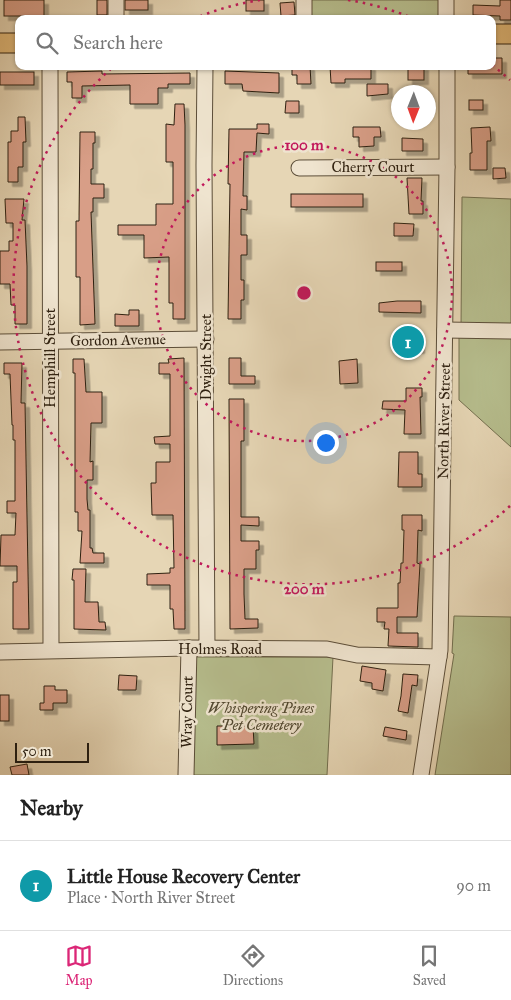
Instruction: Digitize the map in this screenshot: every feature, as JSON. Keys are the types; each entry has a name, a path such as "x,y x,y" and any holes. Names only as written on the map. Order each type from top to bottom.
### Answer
{"main road":[{"path":"496,34 511,34"},
{"path":"0,43 15,43"}],"street":[{"path":"116,0 116,15"},
{"path":"304,0 304,15"},
{"path":"446,0 446,15"},
{"name":"Hemphill Street","path":"50,70 51,650"},
{"name":"Dwight Street","path":"205,70 207,648"},
{"name":"North River Street","path":"421,775 439,657 445,330 447,70"},
{"name":"Cherry Court","path":"299,168 447,166"},
{"path":"445,330 511,331"},
{"name":"Gordon Avenue","path":"0,342 206,339"},
{"name":"Holmes Road","path":"0,652 189,648 326,649 358,655 439,657"},
{"name":"Wray Court","path":"186,775 189,648"}],"green space":[{"path":"309,0 439,0 440,15 310,15"},
{"path":"462,197 511,199 511,327 461,328"},
{"path":"459,335 511,337 511,447 459,400"},
{"path":"454,616 511,617 511,775 435,775 454,654 452,653"},
{"name":"Whispering Pines Pet Cemetery","path":"194,657 333,657 327,775 190,775"}],"building":[{"path":"4,0 44,0 44,15 4,16"},
{"path":"97,0 107,0 107,15 97,15"},
{"path":"125,0 148,0 148,10 125,10"},
{"path":"246,0 264,0 264,11 246,11"},
{"path":"500,0 511,0 511,20 500,20 500,16 496,15 473,15 473,5 500,6"},
{"path":"294,2 295,15 281,15 280,3"},
{"path":"496,58 502,58 502,74 468,74 468,70 496,70"},
{"path":"292,70 310,70 311,84 297,84 297,75 292,75"},
{"path":"330,70 371,70 371,79 345,79 345,83 331,83"},
{"path":"408,70 424,70 424,80 408,80"},
{"path":"102,71 102,74 190,73 190,84 168,84 168,88 158,88 158,104 130,104 130,85 82,86 82,98 72,98 72,82 67,82 67,72"},
{"path":"225,71 279,73 279,93 243,91 242,84 225,84"},
{"path":"0,72 34,72 34,85 0,85"},
{"path":"367,84 388,84 388,94 367,96"},
{"path":"469,100 483,100 483,110 469,110"},
{"path":"286,101 299,101 299,113 285,113"},
{"path":"175,104 184,104 185,125 185,319 173,319 173,303 169,303 169,257 144,258 144,235 118,235 118,225 156,225 156,204 173,204 173,162 166,162 166,124 174,125"},
{"path":"18,117 25,117 26,142 23,142 23,167 18,167 18,182 8,182 8,142 11,142 11,131 18,131"},
{"path":"257,124 269,124 269,134 257,133 256,152 244,152 243,196 247,196 247,210 241,209 241,235 247,235 247,255 241,255 241,280 244,280 244,300 241,300 241,319 228,319 229,129 257,129"},
{"path":"353,127 380,127 381,137 374,137 374,146 359,147 359,137 353,137"},
{"path":"490,127 491,141 487,141 487,170 470,170 470,153 472,153 471,128"},
{"path":"80,132 95,132 91,184 104,184 104,198 93,198 93,212 91,212 95,324 80,325 80,277 76,277 76,221 79,221"},
{"path":"402,138 423,139 423,151 402,151"},
{"path":"493,168 505,168 506,178 493,179"},
{"path":"407,178 422,178 421,201 423,201 423,214 409,214"},
{"path":"291,194 363,194 363,207 291,207"},
{"path":"5,199 24,199 22,220 25,220 27,324 15,324 15,305 11,305 10,284 0,284 0,251 9,251 9,241 13,241 13,223 6,223"},
{"path":"394,223 414,224 413,236 394,236"},
{"path":"376,262 402,262 402,271 376,271"},
{"path":"421,301 421,313 379,312 379,303"},
{"path":"129,310 139,310 139,326 115,326 115,314 129,315"},
{"path":"395,335 420,335 420,349 395,348"},
{"path":"184,358 185,629 174,629 173,609 170,609 170,585 147,585 147,574 170,573 170,568 174,568 173,515 152,515 151,483 156,483 156,462 170,462 170,444 155,444 154,437 170,436 170,374 159,374 159,363 169,363 168,359"},
{"path":"229,358 241,358 241,376 255,376 255,384 229,384"},
{"path":"73,359 84,359 86,392 102,392 102,423 91,423 90,462 93,461 93,480 87,480 87,499 88,510 90,510 90,548 92,548 93,553 104,553 104,563 80,563 82,531 78,531 78,512 75,512 75,373 73,373"},
{"path":"357,359 358,383 340,384 339,361"},
{"path":"4,363 22,363 21,403 25,403 29,629 13,629 13,582 17,582 17,566 0,566 1,535 15,535 16,513 7,513 7,501 15,501 15,440 13,440 10,374 4,374"},
{"path":"406,388 422,388 422,397 420,397 421,434 404,434 405,410 382,409 383,401 406,401"},
{"path":"229,399 244,399 244,441 241,441 241,517 259,517 259,526 241,525 241,541 259,541 259,550 256,550 256,569 244,569 245,619 258,619 258,628 230,629"},
{"path":"399,452 418,452 418,474 422,474 422,487 398,487"},
{"path":"402,515 422,515 422,531 418,530 417,563 420,564 417,617 397,617 397,633 418,633 418,647 388,646 389,629 384,629 385,622 377,622 377,608 398,608 398,583 400,583 401,563 403,563 404,530 402,530"},
{"path":"73,569 86,569 85,602 98,602 99,622 105,622 106,630 74,629"},
{"path":"362,666 386,670 383,691 372,689 372,683 360,681"},
{"path":"403,674 418,675 417,686 412,685 408,713 398,711"},
{"path":"119,675 137,676 136,690 118,690"},
{"path":"44,686 55,686 55,690 67,690 67,703 53,703 53,710 40,710 40,703 44,703"},
{"path":"0,695 9,695 9,721 0,721"},
{"path":"217,726 253,726 254,744 217,745"},
{"path":"385,727 407,731 406,740 383,736"},
{"path":"27,764 29,775 12,775 10,767"}],"place":[{"name":"Little House Recovery Center","path":"408,342"}]}
